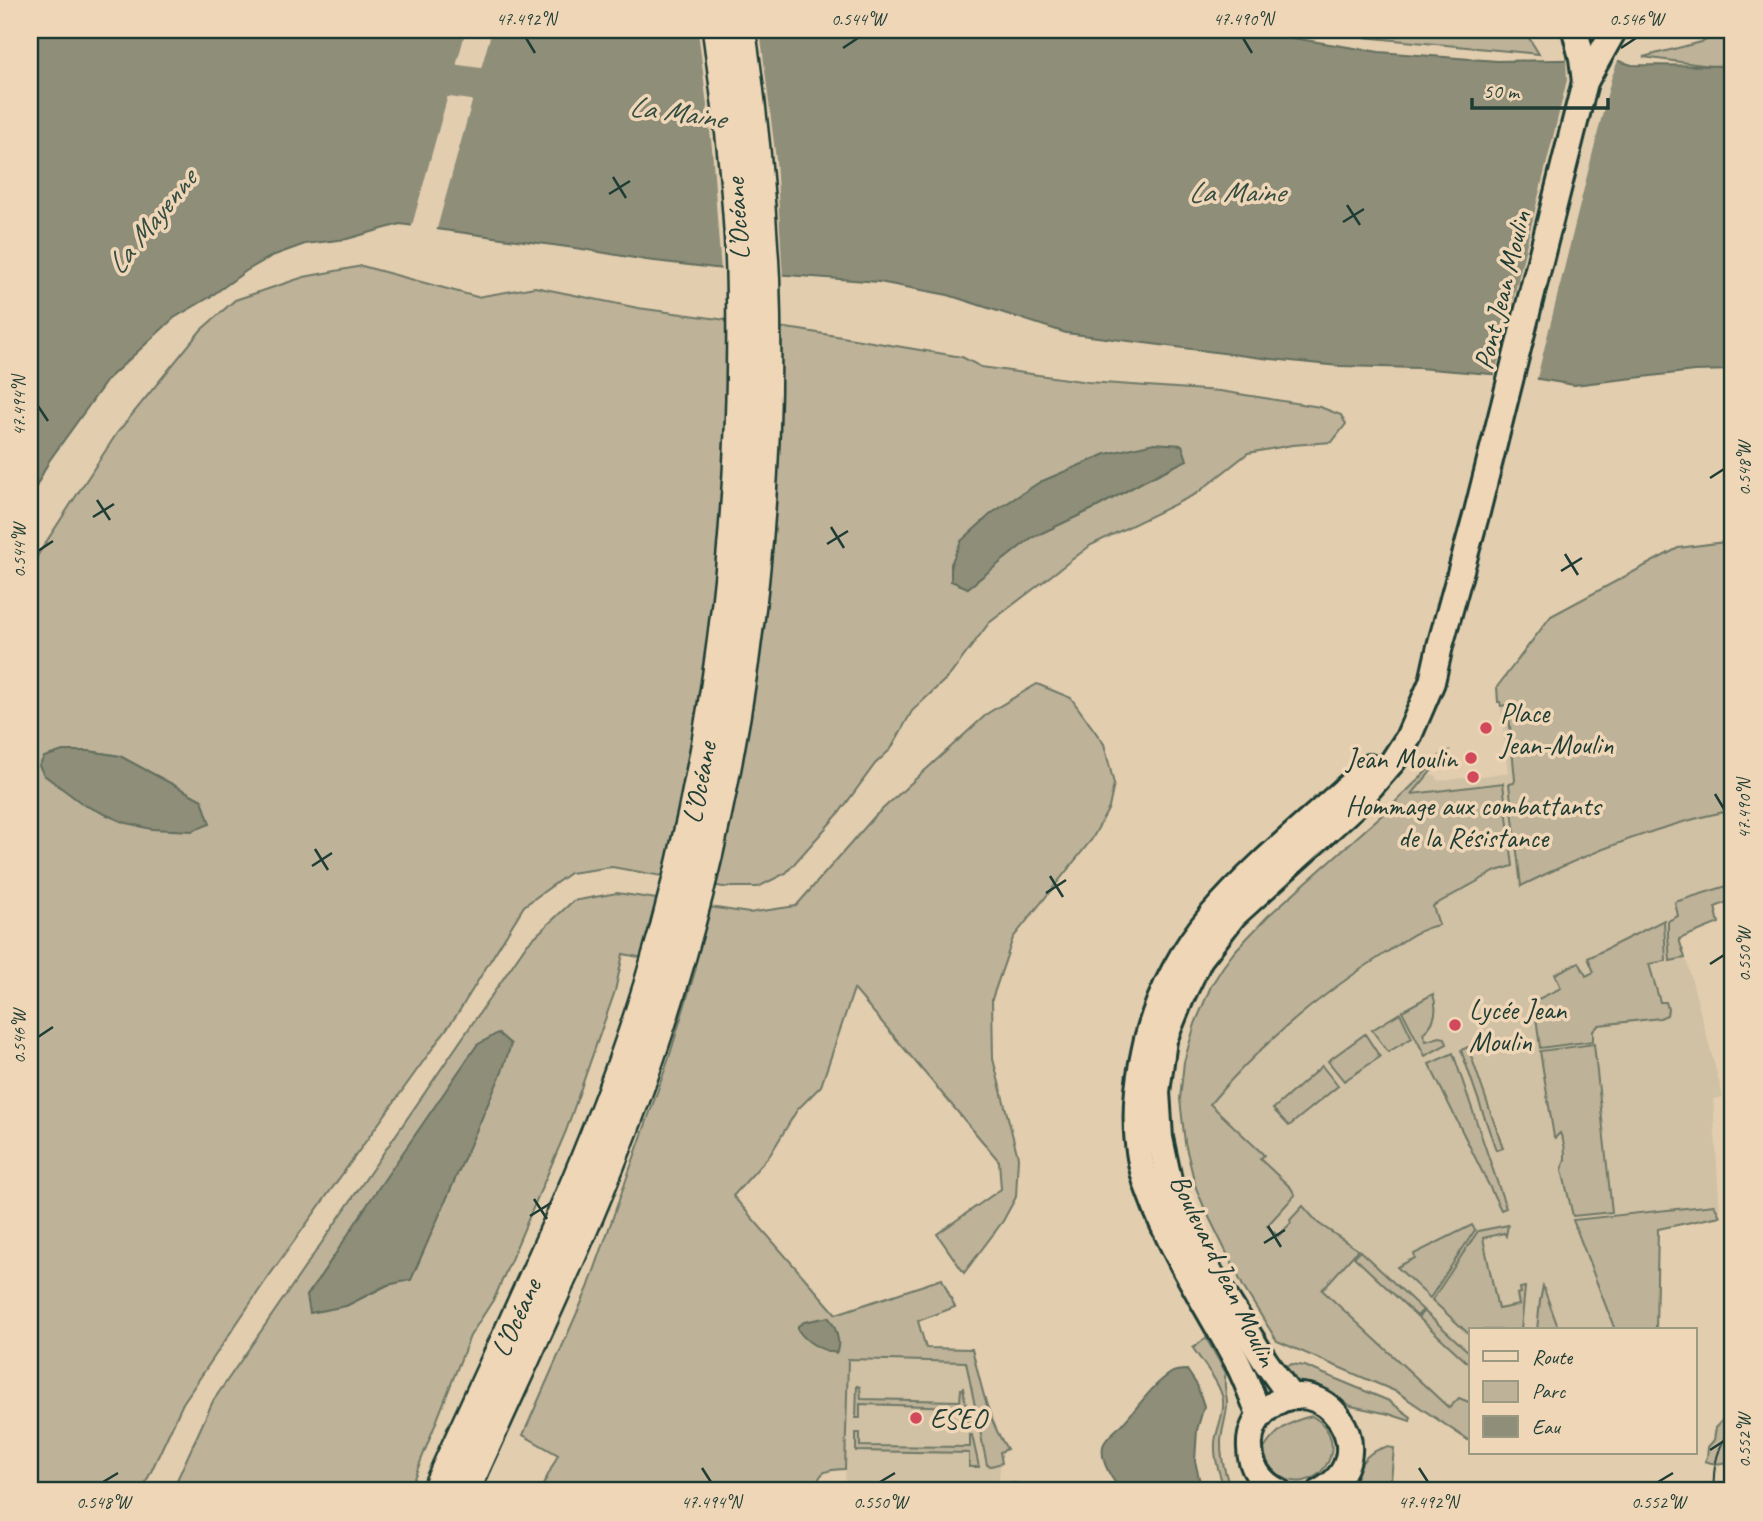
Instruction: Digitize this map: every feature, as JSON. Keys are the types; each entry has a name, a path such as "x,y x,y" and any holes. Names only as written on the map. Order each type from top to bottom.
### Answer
{"highway":[{"name":"L’Océane","path":"465,1491 577,1244 636,1098 660,987 681,862 709,723 726,612 740,436 741,293 732,152 717,30"},
{"name":"L’Océane","path":"436,1491 569,1199 613,1086 660,987 700,888 732,734 745,651 757,550 765,406 765,281 760,192 741,30"}],"main road":[{"name":"Pont Jean Moulin","path":"1478,512 1585,82 1613,32"},
{"name":"Pont Jean Moulin","path":"1577,33 1585,82"},
{"name":"Boulevard Jean Moulin","path":"1292,1397 1265,1362 1204,1263 1183,1219 1169,1180 1160,1138 1157,1091 1164,1040 1200,959 1234,915 1354,806 1393,761 1408,738 1432,682 1478,512"},
{"name":"Boulevard Jean Moulin","path":"1259,1416 1236,1358 1164,1226 1149,1192 1140,1157 1137,1125 1138,1084 1149,1032 1184,953 1210,917 1250,876 1385,752 1420,708"},
{"path":"1278,1491 1261,1479 1251,1458 1250,1438 1259,1416 1275,1403 1292,1397 1306,1397 1320,1402 1333,1410 1342,1421 1348,1440 1348,1452 1335,1486"}],"shaded area":[{"name":"Lycée Jean Moulin","path":"1500,703 1733,747 1733,900 1715,907 1719,923 1679,939 1723,1097 1713,1099 1720,1216 1658,1229 1656,1328 1469,1328 1469,1433 1248,1281 1193,1107 1395,813 1427,776 1436,775 1438,781 1508,773"},
{"name":"ESEO","path":"847,1349 968,1349 1000,1464 999,1481 1016,1481 1033,1491 845,1491"}],"green space":[{"path":"1290,30 1524,30 1539,54"},
{"path":"1707,30 1733,30 1733,69 1643,57 1705,41"},
{"path":"362,266 477,297 535,287 638,308 800,330 962,357 981,367 1088,382 1220,391 1320,407 1341,415 1346,424 1332,442 1292,445 1248,453 1196,494 1091,545 989,623 950,675 912,711 891,749 875,764 839,813 786,873 758,887 723,887 612,867 570,873 524,906 458,1013 264,1283 183,1403 142,1491 30,1491 30,570 117,433 201,330 235,300 304,277","holes":["1186,460 1031,538 968,587 992,513","63,751 89,751 120,756 157,777"]},
{"path":"1733,541 1733,810 1678,823 1624,841 1521,886 1509,784 1515,780 1508,705 1501,706 1498,702 1497,687 1551,616 1678,548"},
{"path":"1037,684 1071,698 1104,744 1114,784 1109,808 1092,839 1013,938 992,999 993,1059 1018,1157 1016,1197 1003,1221 964,1273 937,1234 1001,1189 999,1161 854,989 821,1086 797,1110 770,1155 733,1196 836,1314 942,1279 955,1307 918,1321 926,1348 972,1349 990,1413 1007,1449 1000,1452 1002,1463 987,1465 966,1362 848,1359 845,1469 824,1472 815,1491 540,1491 558,1455 523,1435 588,1288 668,1061 696,968 623,954 615,991 566,1131 495,1297 470,1336 409,1491 172,1491 213,1401 527,944 573,901 617,893 749,913 796,906 875,816 988,713","holes":["332,1259 411,1279 388,1285 346,1306 307,1296"]},
{"path":"1448,751 1412,794 1503,783 1513,866 1496,871 1433,906 1439,925 1405,939 1315,1003 1249,1061 1210,1104 1264,1155 1260,1159 1295,1195 1267,1226 1278,1236 1303,1206 1318,1223 1358,1250 1322,1290 1449,1408 1459,1398 1469,1402 1469,1441 1397,1392 1277,1341 1244,1288 1196,1188 1185,1143 1180,1099 1184,1062 1195,1024 1211,986 1235,951 1268,916 1383,814"},
{"path":"1733,884 1733,900 1715,907 1719,923 1679,939 1685,958 1670,961 1668,921 1678,916 1675,902"},
{"path":"1664,920 1666,961 1649,964 1660,1002 1666,1002 1667,1015 1599,1025 1593,1031 1593,1041 1540,1048 1534,1001 1561,988 1555,974 1579,962 1586,976 1594,972 1588,958"},
{"path":"1433,994 1435,1016 1423,1033 1426,1041 1440,1037 1445,1038 1447,1044 1425,1056 1402,1011"},
{"path":"1400,1013 1412,1038 1388,1052 1372,1030"},
{"path":"1365,1034 1380,1057 1344,1081 1328,1061"},
{"path":"1594,1044 1612,1212 1573,1216 1562,1170 1565,1159 1564,1143 1560,1133 1554,1137 1540,1051"},
{"path":"1468,1047 1503,1148 1496,1150 1461,1050"},
{"path":"1453,1053 1506,1208 1501,1210 1429,1064"},
{"path":"1322,1066 1338,1086 1289,1126 1273,1109"},
{"path":"1714,1205 1720,1216 1658,1229 1656,1328 1614,1328 1573,1220"},
{"path":"1472,1225 1475,1230 1430,1298 1397,1267 1415,1258 1414,1254"},
{"path":"1508,1225 1506,1236 1504,1233 1483,1238 1498,1309 1519,1305 1517,1294 1521,1293 1520,1288 1525,1287 1521,1328 1469,1328 1469,1334 1432,1300 1478,1231"},
{"path":"1360,1251 1423,1310 1417,1316 1354,1257"},
{"path":"1543,1286 1558,1328 1537,1328"},
{"path":"1424,1311 1469,1352 1469,1364 1418,1317"},
{"path":"1206,1338 1226,1373 1227,1407 1221,1448 1231,1491 1225,1491 1215,1455 1223,1400 1215,1380 1193,1348"},
{"path":"1292,1364 1305,1366 1389,1401 1411,1417 1410,1421 1351,1406 1325,1390 1296,1380 1281,1368"},
{"path":"857,1386 860,1387 861,1399 960,1401 963,1388 969,1421 960,1421 960,1407 860,1404 860,1418 856,1418"},
{"path":"1728,1414 1733,1418 1733,1458 1719,1464 1705,1461 1716,1427"},
{"path":"1312,1416 1325,1427 1331,1441 1331,1454 1316,1476 1304,1481 1290,1481 1271,1468 1264,1449 1285,1427"},
{"path":"856,1433 860,1433 860,1446 970,1447 972,1435 979,1467 969,1467 969,1453 856,1451"},
{"path":"1386,1447 1394,1448 1390,1491 1355,1491 1356,1476 1366,1457"}],"water":[{"name":"La Maine","path":"30,30 1213,30 1256,32 1379,52 1497,61 1612,59 1632,65 1733,66 1733,370 1694,371 1574,385 1527,377 1418,368 1339,366 1262,358 1066,333 948,295 879,282 749,272 646,260 400,224 347,239 305,244 272,256 174,318 108,379 49,461 30,499"},
{"path":"1154,443 1182,445 1187,460 1031,538 968,588 951,581 951,564 961,541 992,513 1040,482 1106,454"},
{"path":"63,751 89,751 120,756 202,800 210,824 192,831 151,829 123,822 84,805 44,775 39,766 44,757"},
{"path":"498,1033 511,1044 502,1072 411,1280 387,1285 346,1306 310,1313 307,1296 371,1199 477,1045"},
{"path":"828,1317 837,1334 836,1353 815,1345 798,1330 798,1326 804,1322"},
{"path":"1187,1370 1197,1385 1204,1406 1197,1430 1195,1461 1202,1491 1123,1491 1105,1464 1105,1442 1158,1383 1173,1372"}],"pier":[{"path":"466,30 492,30 476,86 453,82 451,85 475,91 436,232 411,229"},
{"path":"698,30 760,30 776,160 783,279 721,272 712,148"},
{"path":"1566,56 1619,58 1611,79 1536,382 1494,378 1567,80"}],"waterway":[{"name":"La Maine","path":"403,74 527,91"}],"tram line":[{"path":"1714,1491 1718,1456 1733,1424"}],"place":[{"name":"Place Jean-Moulin","path":"1486,728"},
{"name":"Jean Moulin","path":"1471,758"},
{"name":"Hommage aux combattants de la Résistance","path":"1473,777"},
{"name":"Lycée Jean Moulin","path":"1455,1025"},
{"name":"ESEO","path":"916,1418"}],"water label":[{"name":"La Mayenne","path":"151,222"}]}
